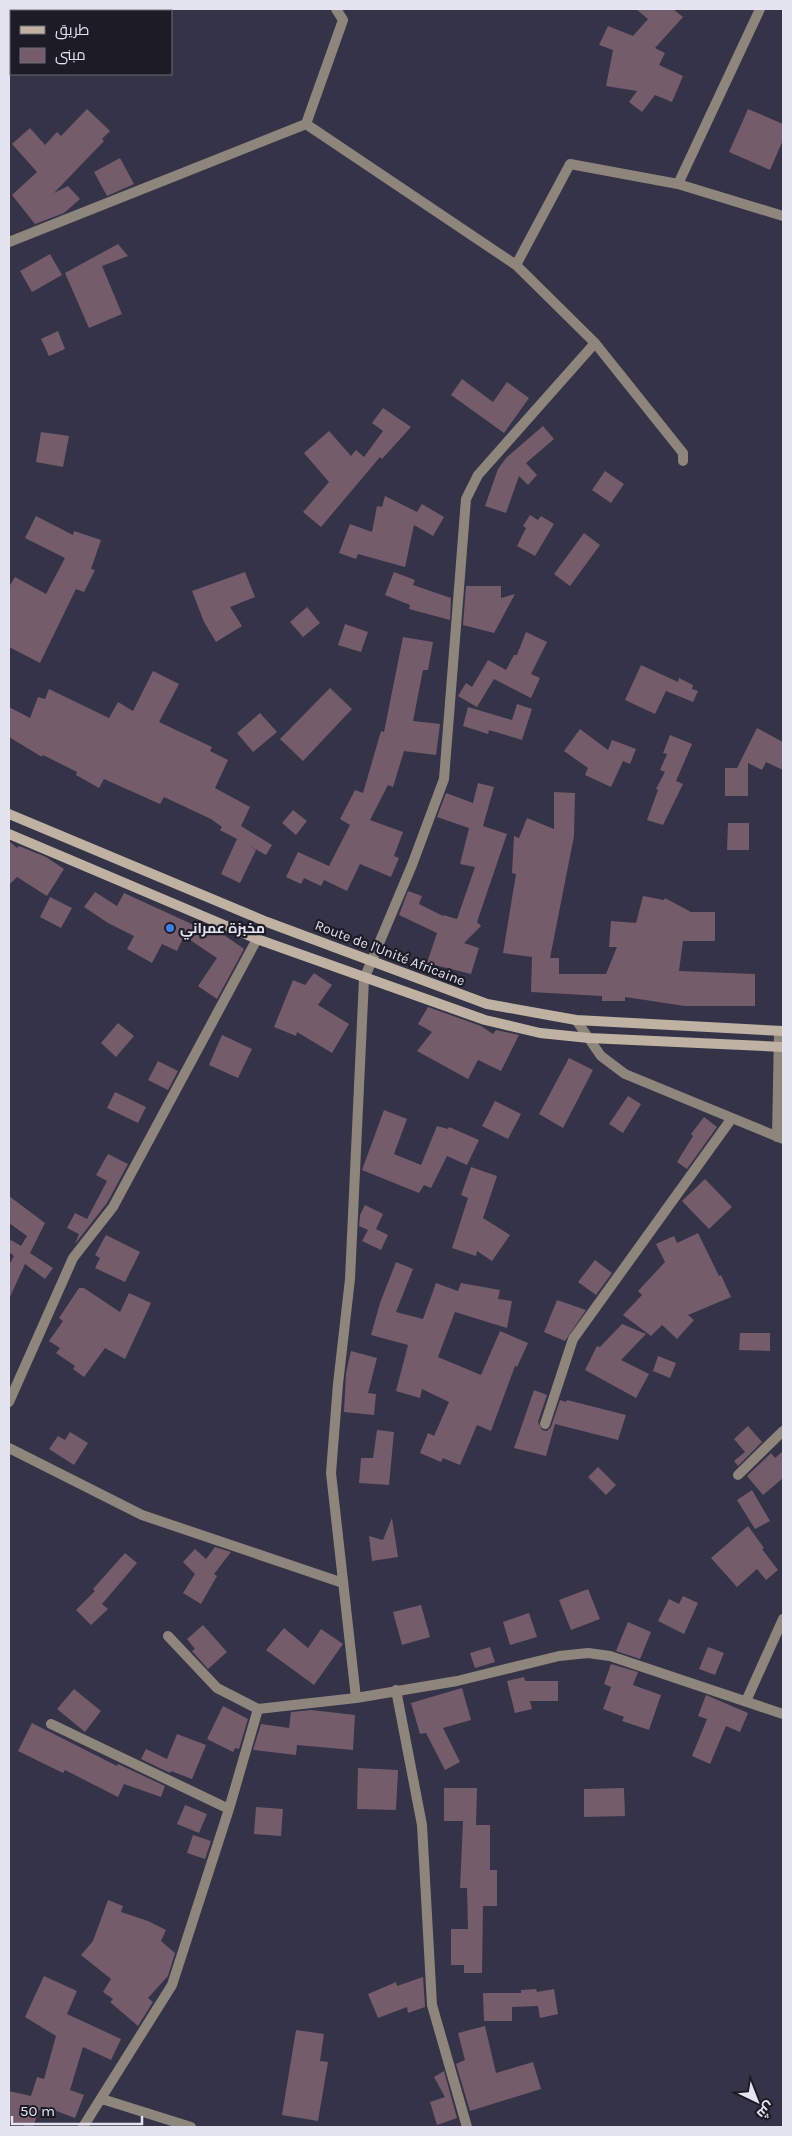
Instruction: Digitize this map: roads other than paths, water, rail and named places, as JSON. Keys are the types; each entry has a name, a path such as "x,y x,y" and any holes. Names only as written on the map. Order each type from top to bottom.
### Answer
{"main road":[{"name":"Route de l'Unité Africaine","path":"9,814 258,918 487,1004 576,1020 781,1031"},
{"path":"9,834 257,939 364,979 485,1020 540,1032 589,1038 781,1047"},
{"path":"540,1032 541,1015"}],"street":[{"path":"9,242 306,124 344,20 336,9"},
{"path":"678,184 760,9"},
{"path":"306,124 516,265 595,343 683,454 683,461"},
{"path":"516,265 570,164 678,184 783,216"},
{"path":"356,1698 331,1473 338,1384 350,1279 364,979 412,865 444,779 466,499 478,476 595,343"},
{"path":"9,1402 73,1258 113,1207 257,939"},
{"path":"576,1020 601,1056 625,1074 780,1138 781,1031"},
{"path":"544,1424 573,1339 732,1118"},
{"path":"738,1474 783,1431"},
{"path":"9,1448 142,1516 343,1584"},
{"path":"746,1701 783,1619"},
{"path":"168,1636 217,1688 258,1709 356,1698 457,1681 559,1656 588,1653 610,1656 783,1714"},
{"path":"396,1690 422,1824 432,2005 467,2127"},
{"path":"83,2127 172,1985 229,1809 258,1709"},
{"path":"51,1724 229,1809"},
{"path":"102,2099 192,2127"}],"place":[{"name":"مخبزة عمراني","path":"170,928"}]}
